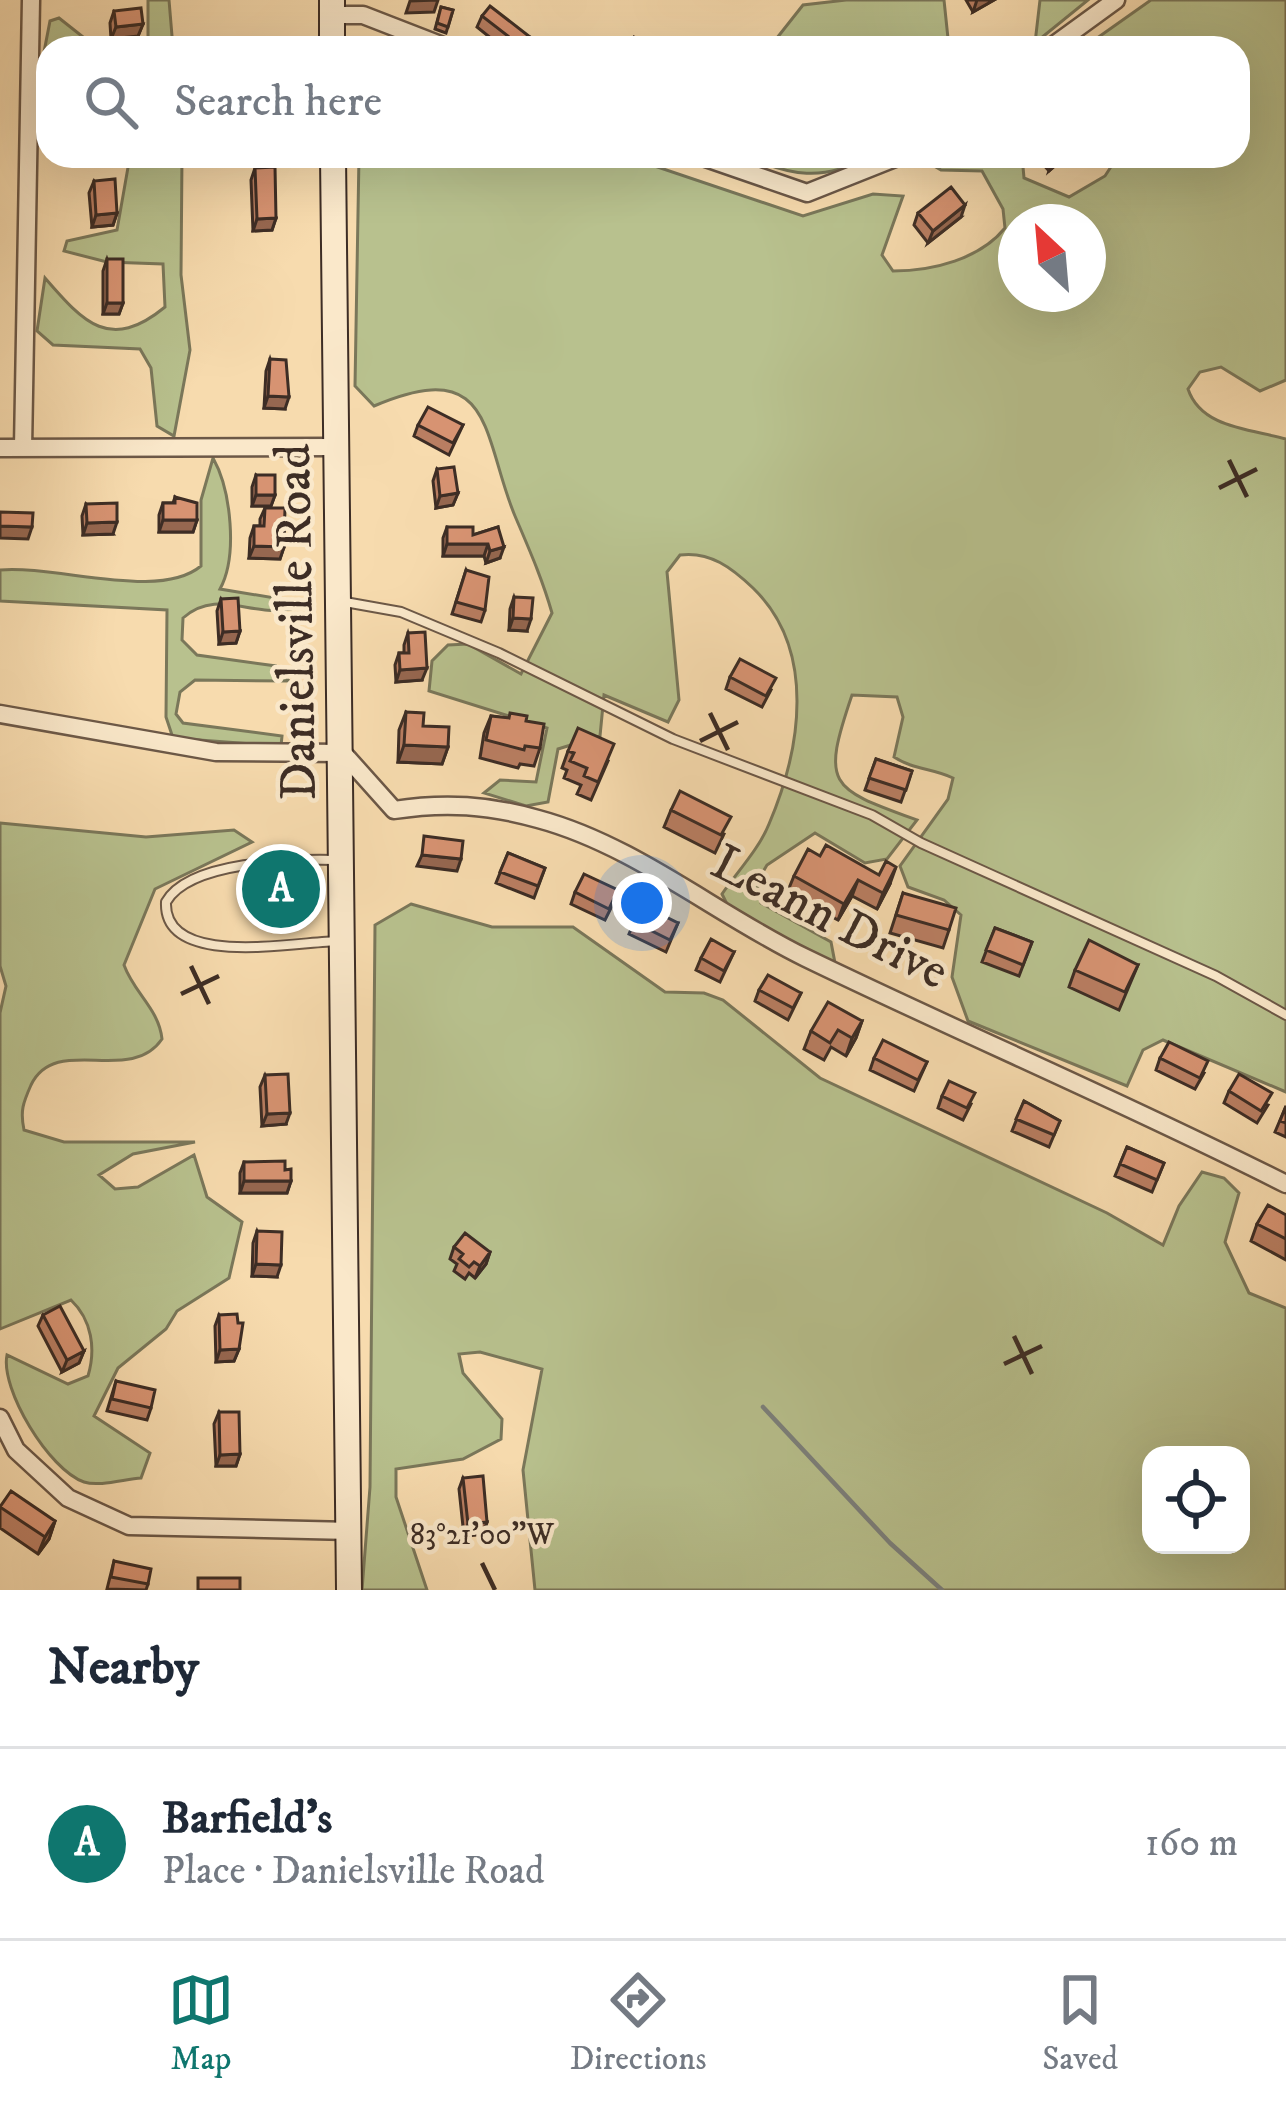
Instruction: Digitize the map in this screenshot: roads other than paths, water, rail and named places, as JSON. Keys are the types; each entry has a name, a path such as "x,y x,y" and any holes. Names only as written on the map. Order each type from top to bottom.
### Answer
{"main road":[{"name":"Danielsville Road","path":"333,168 349,1590"}],"street":[{"path":"23,448 31,0"},
{"path":"1066,36 1116,0"},
{"path":"332,7 417,36"},
{"path":"734,168 806,193 870,168"},
{"path":"0,448 335,447"},
{"path":"0,714 216,752 343,753"},
{"name":"Leann Drive","path":"343,753 394,810 440,803 482,806 572,831 636,861 807,958 1149,1115 1286,1184"},
{"path":"0,1418 16,1450 68,1498 129,1526 351,1531"}],"lane":[{"path":"337,600 400,612 499,653 673,739 872,815 921,843 1216,976 1286,1015"},
{"path":"343,860 256,861 180,886 166,902 165,915 169,925 196,944 343,941"}],"waterway":[{"path":"763,1407 890,1543 942,1590"}],"place":[{"name":"Barfield's","path":"281,889"}]}
